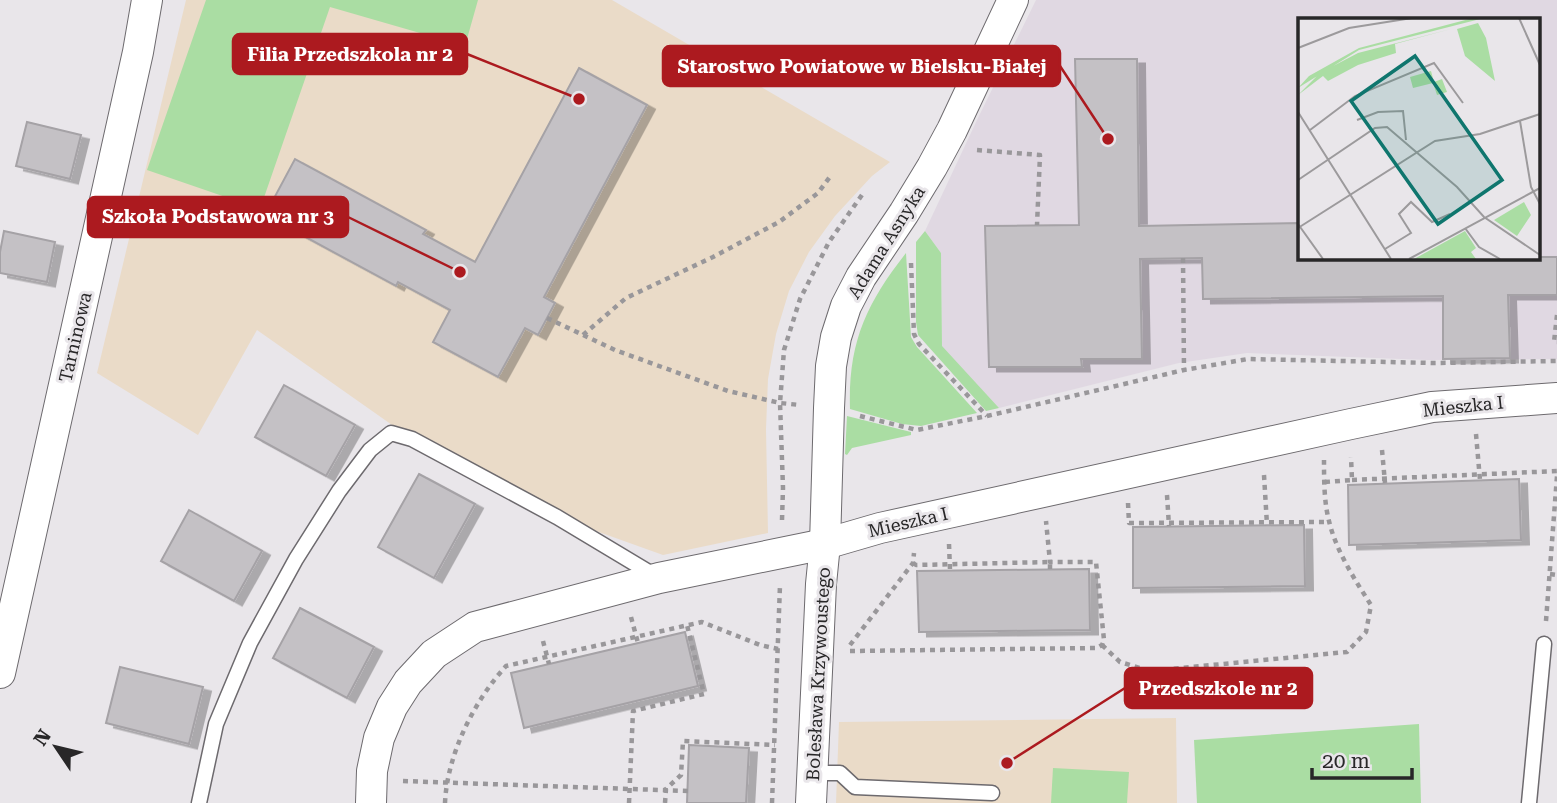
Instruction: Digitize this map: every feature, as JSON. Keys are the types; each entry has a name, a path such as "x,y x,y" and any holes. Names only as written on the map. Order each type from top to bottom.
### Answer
{"street":[{"name":"Tarninowa","path":"0,673 138,52 147,0"},
{"name":"Adama Asnyka","path":"825,544 831,366 836,337 846,306 861,277 932,167 1013,0"},
{"name":"Mieszka I","path":"371,803 372,771 379,738 392,707 408,682 435,654 475,627 659,578 780,554 880,528 1432,407 1557,398"},
{"name":"Bolesława Krzywoustego","path":"811,803 825,544"}],"lane":[{"path":"199,803 216,724 250,643 296,559 339,491 370,450 391,433 412,439 509,491 659,578"},
{"path":"1529,803 1544,644"},
{"path":"813,773 840,773 855,787 992,793"}],"path":[{"path":"973,150 1040,155 1037,225"},
{"path":"583,335 626,298 779,222 818,193 832,174"},
{"path":"772,803 783,488 780,402 784,350 800,299 829,242 864,192"},
{"path":"904,213 910,242 914,334 919,344 987,416"},
{"path":"1184,258 1184,370"},
{"path":"1557,315 1554,342 1557,342"},
{"path":"547,318 615,350 728,391 780,402 829,408 917,430 1184,370 1248,359 1557,362"},
{"path":"1476,430 1480,478"},
{"path":"1371,448 1382,446 1385,481"},
{"path":"1350,452 1352,480"},
{"path":"1102,645 1120,662 1150,671 1348,652 1366,632 1371,606 1353,577 1329,522 1323,458"},
{"path":"1263,471 1266,524"},
{"path":"1325,482 1557,473 1544,644"},
{"path":"1166,491 1169,524"},
{"path":"1128,498 1129,523 1329,522"},
{"path":"1046,515 1050,569"},
{"path":"948,536 950,567"},
{"path":"913,563 950,567 1096,562 1104,640 1102,645 1097,648 845,652 913,563 914,542"},
{"path":"1550,574 1557,575"},
{"path":"630,614 637,640"},
{"path":"444,803 446,783 456,749 490,684 506,666 637,640 702,622 760,645 778,649"},
{"path":"629,803 633,710 704,694 687,625"},
{"path":"665,803 666,789 681,775 683,741 775,745"},
{"path":"399,781 688,791"}],"shaded area":[{"path":"186,0 612,0 890,162 872,176 835,216 809,252 789,291 776,334 768,379 768,533 663,555 557,517 412,439 257,330 198,435 97,373"},
{"path":"1036,0 1557,0 1557,359 1428,360 1247,353 1179,363 999,408 942,347 941,253 925,231"},
{"path":"1176,718 1177,803 836,803 839,722"}],"green space":[{"path":"206,0 478,0 465,46 330,7 260,209 147,170"},
{"path":"925,231 941,253 942,346 999,408 986,411 918,335 916,242"},
{"path":"906,253 911,337 977,413 921,426 902,424 850,409 852,364 862,325 880,290"},
{"path":"847,416 911,432 911,435 852,448 847,455"},
{"path":"1419,724 1421,803 1197,803 1194,740"},
{"path":"1053,768 1129,772 1127,803 1051,803"}],"building":[{"path":"1075,59 1137,59 1139,226 1298,223 1298,259 1557,257 1557,295 1508,295 1510,358 1443,359 1443,296 1203,299 1202,258 1140,259 1142,359 1081,359 1082,367 989,367 985,226 1079,225"},
{"path":"579,68 647,105 544,297 555,303 538,335 525,328 498,377 433,342 450,310 398,282 396,286 265,215 295,159 426,230 423,234 475,262"},
{"path":"27,122 81,135 70,179 16,166"},
{"path":"4,231 55,242 47,282 0,273"},
{"path":"284,385 355,425 326,476 255,437"},
{"path":"419,474 475,504 434,578 378,547"},
{"path":"1519,479 1521,540 1349,545 1348,485"},
{"path":"189,510 262,551 234,601 161,561"},
{"path":"1304,525 1305,586 1133,588 1133,527"},
{"path":"1089,569 1090,630 919,632 917,571"},
{"path":"300,608 374,647 347,698 273,658"},
{"path":"685,632 698,686 524,728 511,673"},
{"path":"120,667 203,687 189,744 106,723"},
{"path":"689,745 749,748 746,803 687,803"}],"place":[{"name":"Filia Przedszkola nr 2","path":"579,99"},
{"name":"Starostwo Powiatowe w Bielsku-Białej","path":"1108,139"},
{"name":"Szkoła Podstawowa nr 3","path":"460,272"},
{"name":"Przedszkole nr 2","path":"1007,763"}]}
